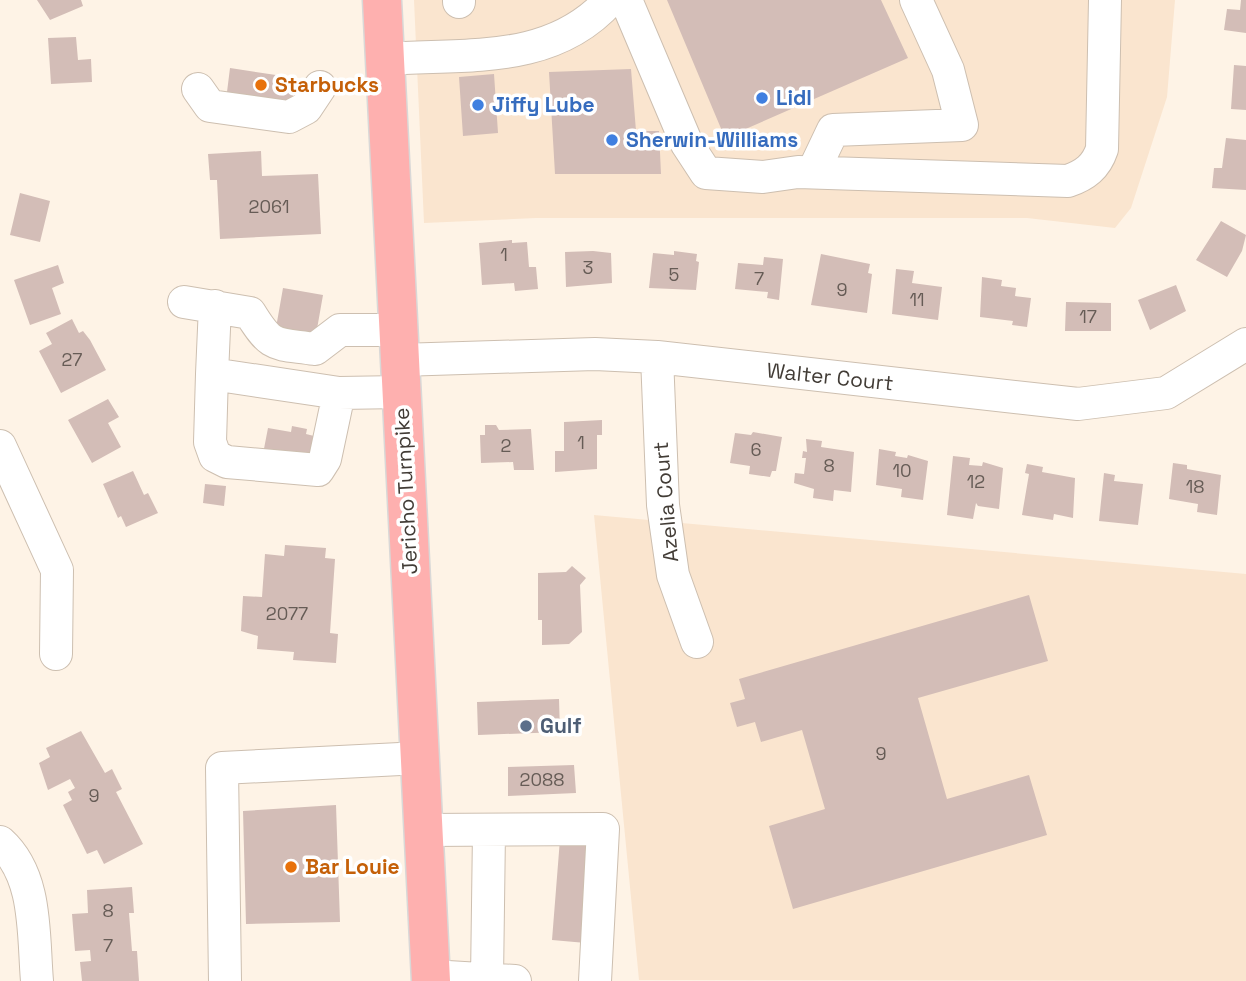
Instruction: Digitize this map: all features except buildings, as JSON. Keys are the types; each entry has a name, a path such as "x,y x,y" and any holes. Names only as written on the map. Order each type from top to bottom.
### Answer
{"main road":[{"name":"Jericho Turnpike","path":"382,0 431,979"}],"street":[{"path":"385,59 525,51 551,44 578,28 610,0"},
{"path":"626,0 687,144 706,173 763,177 813,173 1068,181 1083,176 1098,160 1102,149 1105,0"},
{"path":"813,173 833,130 857,126 962,125 948,70 916,0"},
{"path":"198,89 210,106 289,117 306,108 320,87"},
{"path":"184,302 250,313 267,340 315,349 340,330 400,361"},
{"path":"215,306 210,442 215,456 228,462 318,470 326,459 339,393"},
{"name":"Walter Court","path":"400,361 595,354 657,358 1079,404 1166,393 1246,344"},
{"name":"Azelia Court","path":"657,358 663,505 673,575 697,642"},
{"path":"212,374 339,393 400,361"},
{"path":"0,446 57,570 56,654"},
{"path":"225,981 222,768 420,758"},
{"path":"424,830 603,829 595,981"},
{"path":"431,979 501,980 489,831"},
{"path":"0,842 16,863 29,893 37,981"}],"shaded area":[{"path":"414,0 1175,0 1167,97 1131,208 1115,228 1027,218 536,218 424,223"},
{"path":"594,515 1246,574 1246,981 639,980"}],"place":[{"name":"Starbucks","path":"261,85"},
{"name":"Lidl","path":"762,98"},
{"name":"Jiffy Lube","path":"478,105"},
{"name":"Sherwin-Williams","path":"612,140"},
{"name":"Gulf","path":"526,726"},
{"name":"Bar Louie","path":"291,867"}]}
